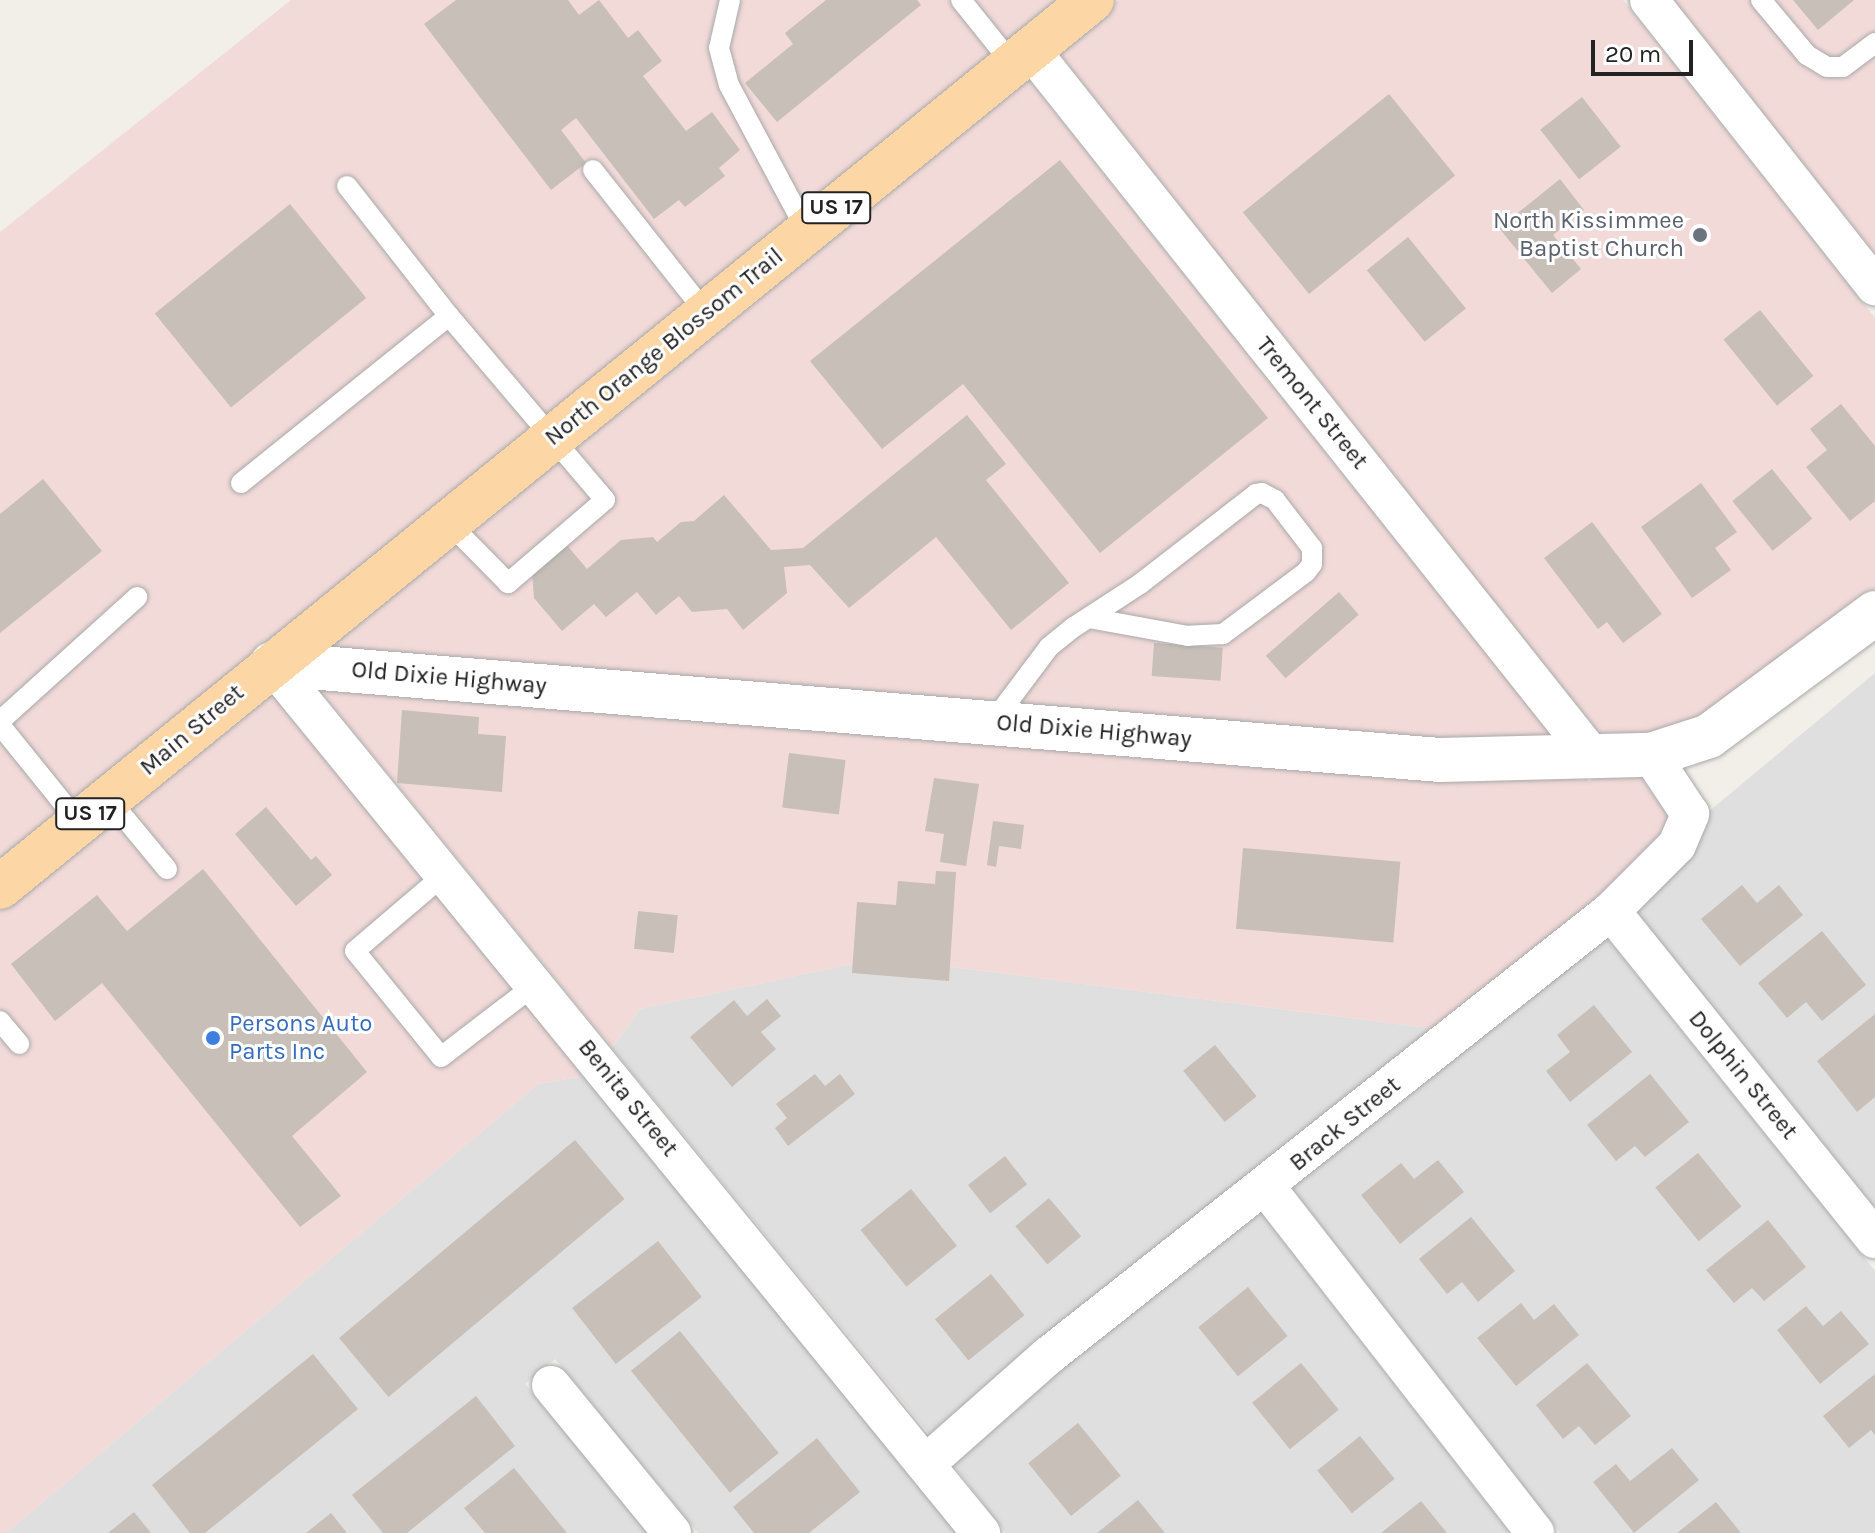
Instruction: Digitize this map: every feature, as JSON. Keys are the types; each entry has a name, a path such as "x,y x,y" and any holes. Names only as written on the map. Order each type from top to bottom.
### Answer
{"main road":[{"name":"North Orange Blossom Trail","path":"272,664 1092,0"},
{"name":"Main Street","path":"0,887 272,664"}],"street":[{"path":"1649,0 1875,286"},
{"name":"Tremont Street","path":"1022,58 1593,757"},
{"name":"Old Dixie Highway","path":"272,664 1440,760 1593,757 1651,755 1709,736 1875,613"},
{"name":"Benita Street","path":"272,664 927,1463 981,1533"},
{"name":"Brack Street","path":"927,1463 1048,1356 1266,1187 1611,911 1677,845 1690,814 1651,755"},
{"name":"Dolphin Street","path":"1611,911 1875,1239"},
{"path":"1266,1187 1535,1533"},
{"path":"551,1385 672,1533"}],"lane":[{"path":"730,0 719,48 729,85 807,231"},
{"path":"961,0 1022,58"},
{"path":"1761,0 1807,55 1827,67 1843,67 1875,43"},
{"path":"593,170 706,313"},
{"path":"347,186 550,439 605,500 508,583 448,522"},
{"path":"241,483 449,316"},
{"path":"992,723 1049,647 1256,494 1262,493 1275,500 1312,548 1312,564 1306,572 1223,634 1188,636 1089,618"},
{"path":"137,597 0,723 94,811 167,869"},
{"path":"445,874 355,951 441,1057 535,985"},
{"path":"0,1021 19,1044"}],"shaded area":[{"path":"291,0 1063,0 268,645 258,644 255,655 0,865 0,232"},
{"path":"1119,0 1623,0 1875,318 1875,591 1702,720 1660,733 1657,730 1646,737 1603,738 1057,51"},
{"path":"1674,0 1875,0 1875,254"},
{"path":"1026,76 1554,739 1442,741 318,649"},
{"path":"1875,673 1875,1208 1636,911 1707,813"},
{"path":"316,686 1583,775 1589,782 1598,775 1639,774 1669,818 1661,836 1599,898 1436,1029 880,958 640,1009 612,1048"},
{"path":"268,690 585,1076 538,1084 6,1533 0,1533 0,910"},
{"path":"1606,937 1875,1271 1875,1533 1560,1533 1292,1188"},
{"path":"880,958 1436,1029 931,1436 612,1048 640,1009"},
{"path":"585,1076 957,1533 698,1533 555,1359 525,1384 647,1533 6,1533 538,1084"},
{"path":"1261,1213 1510,1533 1006,1533 953,1464 1060,1369"}],"building":[{"path":"456,0 568,0 579,15 599,0 628,38 638,30 662,61 643,76 686,131 712,112 740,150 719,168 725,176 685,207 679,200 654,219 576,118 561,130 586,163 551,190 424,24"},
{"path":"826,0 917,0 921,5 777,122 745,83 793,44 785,33"},
{"path":"1793,0 1854,0 1818,30"},
{"path":"1389,94 1455,176 1309,294 1243,212"},
{"path":"1582,97 1621,147 1579,179 1540,130"},
{"path":"1060,160 1268,418 1100,553 963,384 882,449 810,361"},
{"path":"1560,179 1584,210 1553,235 1581,269 1552,293 1499,228"},
{"path":"290,204 366,298 231,408 155,314"},
{"path":"1408,237 1466,308 1425,342 1367,270"},
{"path":"1760,310 1813,376 1777,406 1723,340"},
{"path":"1841,404 1875,446 1875,501 1850,521 1806,467 1827,450 1810,429"},
{"path":"967,415 1006,464 986,480 1069,583 1011,630 936,537 849,608 810,565 784,567 787,593 743,630 727,609 692,612 679,596 656,615 637,592 606,617 594,604 562,631 534,598 532,572 566,544 587,569 621,540 653,537 657,542 681,522 694,521 724,495 771,550 803,548"},
{"path":"1772,469 1812,519 1773,551 1732,501"},
{"path":"43,479 102,551 0,633 0,514"},
{"path":"1701,483 1737,532 1715,548 1731,570 1692,598 1641,527"},
{"path":"1592,522 1662,614 1623,643 1607,622 1598,629 1544,558"},
{"path":"1339,592 1359,615 1285,678 1266,656"},
{"path":"1154,643 1223,648 1221,681 1152,676"},
{"path":"402,710 479,717 478,734 506,736 502,792 397,783"},
{"path":"789,753 846,760 839,815 782,808"},
{"path":"934,778 979,784 966,866 940,862 944,834 925,831"},
{"path":"266,807 311,860 316,856 332,875 296,906 235,834"},
{"path":"993,821 1024,825 1021,849 999,846 996,867 987,865"},
{"path":"1243,848 1400,862 1393,942 1236,929"},
{"path":"203,869 367,1072 292,1136 341,1196 300,1227 102,983 55,1021 11,964 97,895 127,931"},
{"path":"936,871 956,872 949,981 852,973 857,902 896,905 898,881 935,884"},
{"path":"1742,885 1757,903 1779,885 1803,915 1740,966 1701,919"},
{"path":"638,911 678,915 674,953 634,949"},
{"path":"1822,931 1866,985 1822,1021 1806,1002 1787,1018 1758,983"},
{"path":"767,999 781,1016 761,1032 776,1049 732,1087 690,1037 734,1000 747,1016"},
{"path":"1594,1005 1632,1052 1570,1102 1546,1071 1570,1052 1557,1035"},
{"path":"1875,1014 1875,1097 1857,1112 1817,1061"},
{"path":"1215,1045 1257,1096 1225,1122 1183,1071"},
{"path":"815,1074 825,1086 840,1074 855,1094 788,1146 775,1128 787,1118 776,1104"},
{"path":"1650,1074 1689,1122 1645,1157 1635,1146 1616,1161 1587,1125"},
{"path":"575,1140 624,1199 389,1397 339,1338"},
{"path":"1698,1153 1741,1207 1699,1241 1655,1188"},
{"path":"1005,1156 1027,1184 990,1213 968,1185"},
{"path":"1438,1160 1464,1192 1400,1244 1361,1195 1401,1163 1414,1179"},
{"path":"911,1189 957,1246 906,1287 860,1230"},
{"path":"1049,1198 1081,1236 1047,1265 1015,1226"},
{"path":"1471,1217 1515,1271 1478,1302 1462,1282 1447,1294 1419,1259"},
{"path":"1768,1220 1806,1267 1764,1301 1752,1288 1734,1303 1706,1270"},
{"path":"658,1241 702,1297 616,1364 572,1308"},
{"path":"991,1274 1024,1315 968,1360 935,1319"},
{"path":"1248,1287 1288,1336 1238,1376 1198,1327"},
{"path":"1521,1303 1534,1320 1554,1304 1579,1335 1516,1386 1477,1338"},
{"path":"1806,1306 1823,1326 1841,1311 1869,1344 1820,1384 1777,1330"},
{"path":"680,1331 779,1453 730,1493 631,1371"},
{"path":"313,1354 358,1409 205,1533 190,1533 152,1485"},
{"path":"1301,1363 1339,1410 1290,1449 1252,1403"},
{"path":"1587,1363 1631,1416 1595,1445 1579,1426 1563,1439 1536,1405"},
{"path":"1875,1374 1875,1435 1871,1430 1849,1448 1823,1416"},
{"path":"476,1396 515,1446 407,1533 383,1533 352,1495"},
{"path":"1078,1423 1121,1476 1071,1516 1028,1463"},
{"path":"1360,1436 1395,1479 1352,1513 1317,1471"},
{"path":"817,1438 860,1492 809,1533 754,1533 733,1507"},
{"path":"1672,1448 1699,1480 1634,1533 1593,1482 1616,1464 1630,1481"},
{"path":"514,1468 567,1533 485,1533 464,1508"},
{"path":"1138,1500 1165,1533 1097,1533"},
{"path":"1421,1501 1447,1533 1381,1533"},
{"path":"1716,1502 1741,1533 1677,1533"},
{"path":"134,1512 151,1533 108,1533"},
{"path":"331,1513 347,1533 306,1533"}],"place":[{"name":"North Kissimmee Baptist Church","path":"1700,235"},
{"name":"Persons Auto Parts Inc","path":"213,1038"}]}
